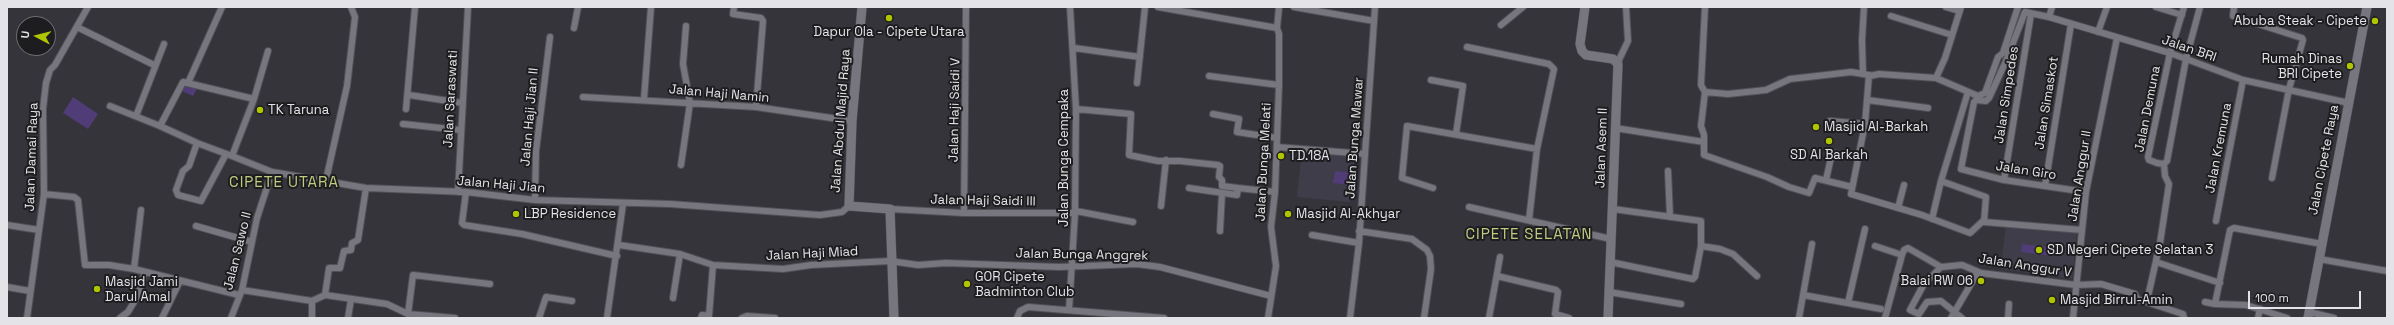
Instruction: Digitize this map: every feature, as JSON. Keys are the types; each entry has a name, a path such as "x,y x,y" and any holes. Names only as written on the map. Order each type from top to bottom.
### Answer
{"street":[{"name":"Jalan Damai Raya","path":"27,318 44,194 43,109 46,83 50,70 88,7"},
{"path":"188,83 222,7"},
{"path":"110,106 197,143 272,172 326,180 347,86 354,17 351,7"},
{"path":"406,109 409,95 415,7"},
{"name":"Jalan Saraswati","path":"458,192 460,130 468,7"},
{"path":"574,28 578,7"},
{"path":"642,99 651,7"},
{"path":"734,7 733,14 761,18 763,21 756,107"},
{"name":"Jalan Abdul Majid Raya","path":"862,7 852,121 848,206 890,209"},
{"name":"Jalan Haji Saidi V","path":"964,213 966,7"},
{"name":"Jalan Bunga Cempaka","path":"1069,310 1076,212 1076,109 1074,48 1070,7"},
{"path":"1137,83 1145,7"},
{"path":"1158,7 1179,9 1277,28"},
{"name":"Jalan Bunga Melati","path":"1268,318 1276,266 1271,227 1275,192 1277,148 1279,34 1277,28 1279,7"},
{"path":"1294,7 1374,21"},
{"name":"Jalan Bunga Mawar","path":"1350,318 1359,243 1375,7"},
{"path":"1501,25 1523,7"},
{"path":"1582,7 1580,44 1582,51 1586,55 1618,62 1628,41 1626,7"},
{"path":"1705,7 1701,85 1705,92 1701,126 1704,142 1704,155 1809,193 1815,178 1852,187"},
{"path":"1863,74 1862,33 1864,7"},
{"path":"1936,78 1952,36 1960,9 1946,7"},
{"path":"1705,92 1728,94 1766,90 1783,81 1793,78 1851,72 1870,76 1879,74 1936,78 1978,96 1984,93 1998,57 2003,53 2018,7"},
{"path":"2049,17 2052,7"},
{"path":"2098,32 2107,7"},
{"path":"2156,7 2182,15"},
{"name":"Jalan Demuna","path":"2164,164 2149,160 2148,157 2170,53 2184,7"},
{"path":"2183,316 2147,302 2156,262 2169,184 2165,176 2164,164 2167,161 2186,59 2200,7"},
{"path":"2234,7 2233,16 2303,39 2289,89 2272,178"},
{"name":"Jalan Cipete Raya","path":"2309,315 2367,7"},
{"name":"Jalan BRI","path":"1962,170 1961,166 1974,102 1976,100 1986,101 1989,98 2006,62 2023,13 2049,17 2170,53 2243,80 2348,103"},
{"name":"Jalan Simpedes","path":"2004,180 2031,14"},
{"path":"1891,16 1952,36"},
{"name":"Jalan Simaskot","path":"2045,186 2071,24"},
{"path":"681,165 690,103 683,64 686,26"},
{"path":"77,27 154,65"},
{"name":"Jalan Haji Jian II","path":"536,200 536,151 550,37"},
{"name":"Jalan Anggur II","path":"2072,318 2086,192 2117,38"},
{"path":"642,99 645,42"},
{"path":"136,116 154,65 164,44"},
{"path":"1467,47 1553,66 1554,69 1537,149 1529,220"},
{"path":"1074,48 1140,57"},
{"path":"197,143 189,166 183,171 176,190 178,195 201,201 229,155 254,99 268,51"},
{"name":"Jalan Asem II","path":"1608,318 1618,62"},
{"path":"1209,76 1279,85"},
{"path":"1870,76 1865,124 1851,194 1932,219 1970,233 1983,221 1986,197 1941,181"},
{"path":"1431,80 1463,86 1456,134"},
{"name":"Jalan Kremuna","path":"2216,221 2243,80"},
{"path":"160,126 181,84 188,83 254,99"},
{"path":"1932,219 1941,181 1968,92"},
{"path":"409,95 462,103"},
{"name":"Jalan Haji Namin","path":"583,97 642,99 756,107 852,121"},
{"path":"1867,100 1928,108"},
{"path":"1076,109 1131,114 1129,155 1158,161 1166,160 1220,166 1219,177 1222,180 1222,186 1275,192"},
{"path":"1213,114 1239,119 1237,132 1277,138"},
{"path":"1830,121 1865,124"},
{"path":"403,124 460,130"},
{"path":"1433,188 1402,178 1406,127 1408,125 1537,149"},
{"path":"1615,128 1704,142"},
{"path":"1277,148 1365,154"},
{"path":"1826,180 1831,155 1833,152 1858,157"},
{"path":"1161,206 1166,160"},
{"name":"Jalan Giro","path":"1962,170 2004,180 2086,192"},
{"path":"1668,171 1670,217"},
{"name":"Jalan Sawo II","path":"231,318 240,292 267,182 272,172"},
{"name":"Jalan Haji Jian","path":"326,180 366,188 466,192 536,200 676,205 820,215 842,212 848,206"},
{"path":"1898,208 1904,185"},
{"path":"325,295 329,268 340,268 344,251 351,250 352,243 358,240 366,188"},
{"path":"1189,188 1237,195 1238,188"},
{"path":"466,192 462,223 464,225 522,234 617,256"},
{"path":"1220,231 1222,193"},
{"path":"44,194 74,197 78,200 85,265 109,265 134,269 180,281 240,292 312,301 325,295 387,304 408,314 456,318"},
{"path":"607,318 624,204"},
{"path":"1469,207 1611,239"},
{"path":"890,209 890,261 894,318"},
{"name":"Jalan Haji Saidi III","path":"890,209 964,213 1076,212 1133,222"},
{"path":"1610,262 1693,279 1695,277 1701,246 1702,222 1613,209"},
{"path":"134,269 141,210"},
{"path":"1983,221 2082,230"},
{"path":"7,225 39,230"},
{"path":"196,226 252,242"},
{"path":"2215,304 2232,228 2322,244"},
{"path":"1848,303 1865,229"},
{"path":"1359,231 1412,239 1427,250 1430,256 1430,269 1424,318"},
{"path":"1312,235 1359,243"},
{"path":"1799,318 1812,244"},
{"name":"Jalan Haji Miad","path":"619,245 680,254 713,265 782,269 811,265 890,261"},
{"path":"1701,246 1720,249 1733,254 1757,276"},
{"path":"1875,246 1902,255"},
{"path":"1885,318 1902,255 1904,250 1911,248 1941,266 1924,284 1910,310 1919,314 1927,302 1941,301 1962,318"},
{"path":"673,298 680,254"},
{"path":"1489,318 1500,257"},
{"path":"2319,259 2387,271"},
{"name":"Jalan Bunga Anggrek","path":"890,261 918,265 946,263 1073,266 1117,264 1160,267 1271,296"},
{"path":"2156,262 2220,283"},
{"path":"701,318 702,315 709,316 713,265"},
{"name":"Jalan Anggur V","path":"1941,266 1962,265 1978,272 2076,285 2101,284 2135,294 2135,298 2147,302"},
{"path":"120,318 128,312 142,286 145,272"},
{"path":"1951,318 1978,272"},
{"path":"408,314 413,275 490,284"},
{"path":"1497,276 1556,290 1558,292 1555,314 1569,318"},
{"path":"162,318 180,281"},
{"path":"7,287 30,290"},
{"path":"1609,292 1681,304"},
{"path":"1803,295 1881,309"},
{"path":"540,318 546,297 572,301"},
{"path":"348,318 351,299"},
{"path":"312,301 312,318"},
{"path":"2205,302 2215,304 2246,305 2286,318"},
{"path":"2008,318 2009,304"},
{"path":"1017,318 1020,311 1028,307 1164,318"},
{"path":"2258,318 2260,309"},
{"path":"2309,315 2334,318"},
{"path":"742,318 747,316 774,318"}],"shaded area":[{"path":"185,83 197,88 193,96 182,91"},
{"path":"73,97 98,114 88,129 63,113"},
{"path":"1302,151 1355,156 1350,202 1297,197"},
{"path":"1335,171 1351,173 1350,185 1333,183"},
{"name":"SD Negeri Cipete Selatan 3","path":"2006,224 2077,232 2072,279 2001,269"},
{"path":"2022,244 2055,248 2054,256 2021,252"}],"place":[{"name":"Dapur Ola - Cipete Utara","path":"889,18"},
{"name":"Abuba Steak - Cipete","path":"2375,21"},
{"name":"Rumah Dinas BRI Cipete","path":"2350,66"},
{"name":"TK Taruna","path":"260,110"},
{"name":"Masjid Al-Barkah","path":"1816,127"},
{"name":"SD Al Barkah","path":"1829,141"},
{"name":"TD.18A","path":"1281,156"},
{"name":"LBP Residence","path":"516,214"},
{"name":"Masjid Al-Akhyar","path":"1288,214"},
{"name":"SD Negeri Cipete Selatan 3","path":"2039,250"},
{"name":"Balai RW 06","path":"1981,281"},
{"name":"GOR Cipete Badminton Club","path":"967,284"},
{"name":"Masjid Jami Darul Amal","path":"97,289"},
{"name":"Masjid Birrul-Amin","path":"2052,300"}],"district":[{"name":"CIPETE UTARA","path":"284,183"},
{"name":"CIPETE SELATAN","path":"1529,235"}]}
